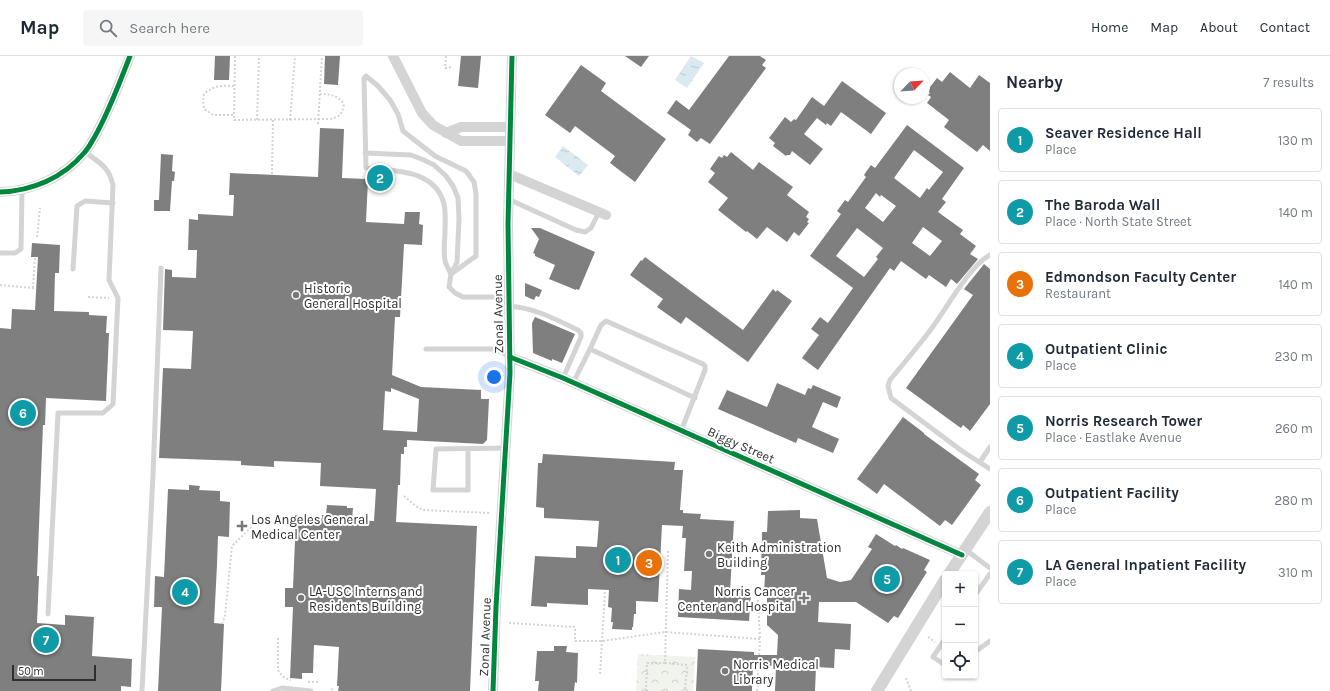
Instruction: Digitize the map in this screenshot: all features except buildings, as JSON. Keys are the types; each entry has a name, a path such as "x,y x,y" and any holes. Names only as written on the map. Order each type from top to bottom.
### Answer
{"street":[{"path":"0,192 22,190 40,185 55,178 72,166 85,152 103,121 130,56"},
{"path":"393,56 422,113 432,125 461,141 510,141"},
{"name":"Zonal Avenue","path":"493,691 496,607 510,357 508,199 512,56"},
{"path":"446,133 461,127 510,127"},
{"path":"509,174 602,213"},
{"name":"Biggy Street","path":"510,357 563,378 963,552"},
{"path":"951,571 990,512"},
{"path":"877,691 942,585"}],"lane":[{"path":"366,76 378,86 390,100 398,114 403,131 435,156 466,171 474,182 476,194 476,256 451,274 444,261 444,204 438,191 430,182 420,176 405,172 366,168 364,78 366,76"},
{"path":"48,614 58,414 103,413 113,404 118,298 109,280 113,185 111,175 107,168 85,152"},
{"path":"365,153 411,155 434,165 446,176 453,186 458,198 459,212 458,262 451,274 449,287 455,293 463,297 509,301 534,310 578,330 581,333 581,337 563,378"},
{"path":"0,252 15,253 21,249 22,190"},
{"path":"508,199 576,230 585,232 591,228 602,213"},
{"path":"73,269 77,206 85,201 113,203"},
{"path":"990,255 981,262 961,286 930,332 890,380 888,386 891,398 962,451 990,469"},
{"path":"142,691 153,475 161,268"},
{"path":"573,383 601,325 606,321 705,366 706,370 681,430"},
{"path":"426,349 496,349 510,357"},
{"path":"590,349 695,398"},
{"path":"980,462 990,447"},
{"path":"468,449 468,490 433,490 436,449 506,448"},
{"path":"963,552 990,568"},
{"path":"978,591 990,574"},
{"path":"978,650 990,641"},
{"path":"942,644 933,657 942,663"},
{"path":"273,691 282,688 311,691"}],"path":[{"path":"235,56 234,120 338,118 342,113 344,104 338,98 329,94 320,94"},
{"path":"257,120 259,56"},
{"path":"290,120 295,56"},
{"path":"318,124 322,56"},
{"path":"446,56 445,68 452,67"},
{"path":"234,86 211,88 204,94 203,101 204,109 213,115 234,115"},
{"path":"272,174 273,120"},
{"path":"37,237 40,208"},
{"path":"33,288 35,257"},
{"path":"0,285 36,289"},
{"path":"88,297 109,298 109,304"},
{"path":"404,496 423,510 489,513"},
{"path":"222,624 225,616 232,546 264,515"},
{"path":"664,663 668,550"},
{"path":"600,674 604,592"},
{"path":"756,691 760,639 758,600"},
{"path":"510,623 575,627 575,641 602,641 665,632 760,639"},
{"path":"278,638 278,670 280,674 287,679 296,680"},
{"path":"646,691 647,662 687,665 685,691"},
{"path":"906,678 911,691"},
{"path":"307,682 319,682"},
{"path":"331,689 335,691"}],"green space":[{"path":"638,654 695,657 693,691 636,691"}],"water":[{"path":"691,56 704,63 687,88 675,80"},
{"path":"563,146 588,165 579,176 555,157"}],"cycle path":[{"path":"0,192 24,189 46,182 67,170 76,162 91,144 114,98 130,56"},
{"path":"493,691 496,607 510,373 508,224 512,56"},
{"path":"510,357 563,378 962,555"}],"place":[{"name":"The Baroda Wall","path":"380,178"},
{"name":"Historic General Hospital","path":"296,295"},
{"name":"Outpatient Facility","path":"23,413"},
{"name":"Los Angeles General Medical Center","path":"242,526"},
{"name":"Keith Administration Building","path":"709,554"},
{"name":"Seaver Residence Hall","path":"618,560"},
{"name":"Edmondson Faculty Center","path":"649,563"},
{"name":"Norris Research Tower","path":"887,579"},
{"name":"Outpatient Clinic","path":"185,592"},
{"name":"LA-USC Interns and Residents Building","path":"301,598"},
{"name":"Norris Cancer Center and Hospital","path":"804,598"},
{"name":"LA General Inpatient Facility","path":"46,640"},
{"name":"Norris Medical Library","path":"725,671"}]}
